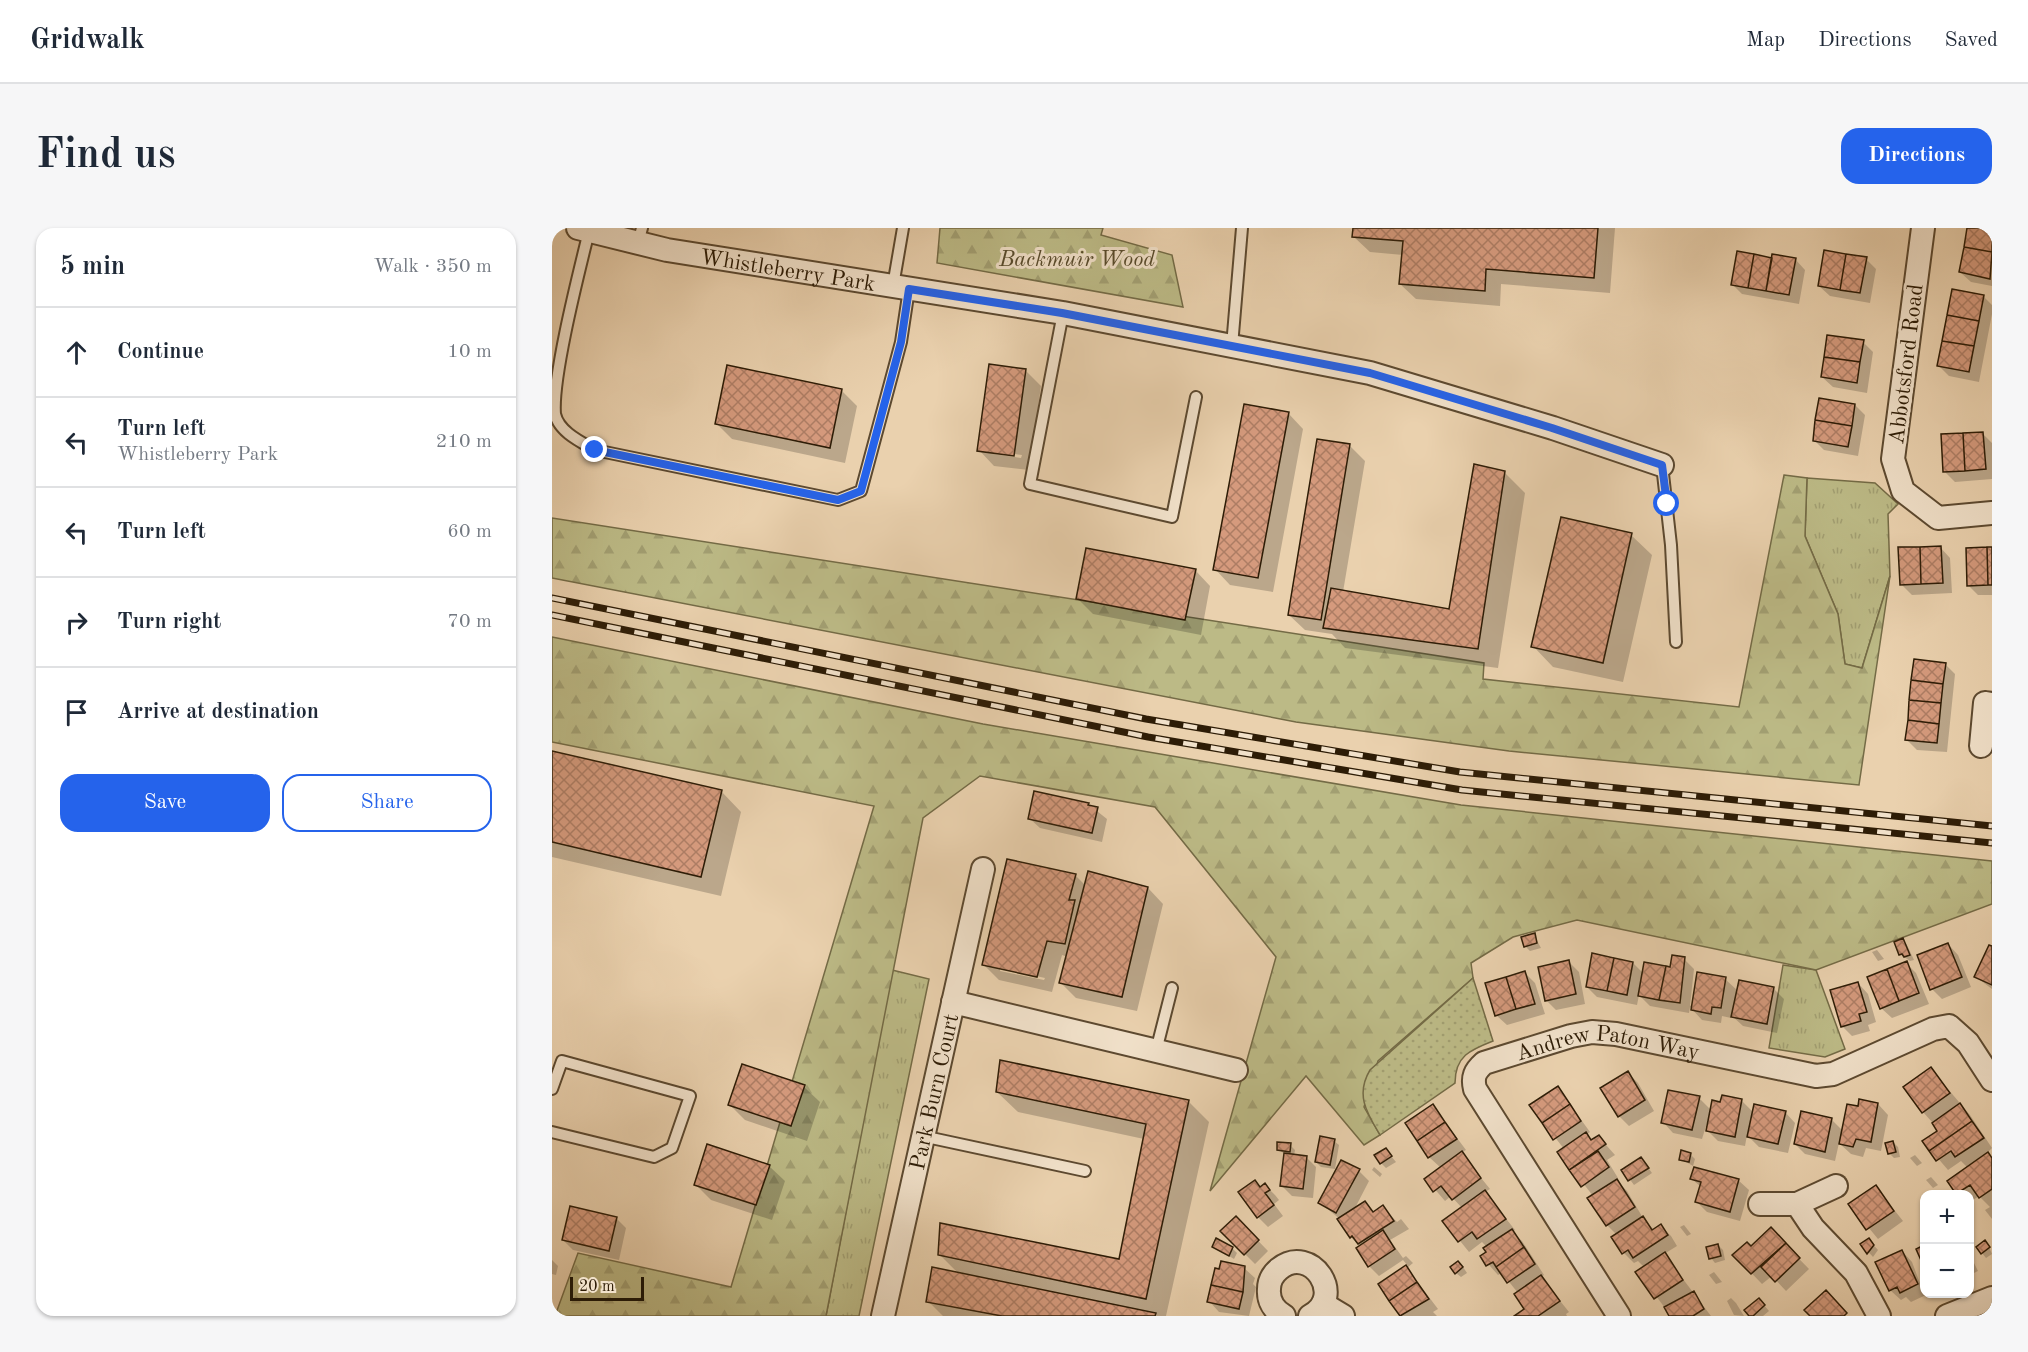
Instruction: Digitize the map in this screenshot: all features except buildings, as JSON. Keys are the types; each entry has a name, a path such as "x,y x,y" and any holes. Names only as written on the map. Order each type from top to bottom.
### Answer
{"street":[{"name":"Abbotsford Road","path":"1923,228 1893,459 1903,491 1938,518 1992,513"},
{"name":"Whistleberry Park","path":"584,229 640,236 901,287 1062,313 1370,373 1552,428 1662,465"},
{"path":"1981,746 1985,703 1992,704"},
{"name":"Park Burn Court","path":"883,1316 983,869"},
{"path":"953,1002 1236,1071"},
{"name":"Andrew Paton Way","path":"1619,1316 1475,1089 1473,1079 1477,1070 1484,1063 1592,1032 1616,1034 1816,1076 1833,1074 1933,1029 1949,1026 1968,1043 1992,1080"},
{"path":"1760,1204 1797,1204 1836,1186"},
{"path":"1797,1204 1813,1228 1856,1273 1879,1316"},
{"path":"1284,1316 1273,1306 1269,1295 1269,1283 1275,1272 1284,1265 1296,1262 1308,1263 1318,1270 1324,1280 1326,1292 1317,1310 1343,1316"},
{"path":"1947,1316 1992,1298"}],"lane":[{"path":"584,229 552,388 555,416 570,436 595,450 838,500 861,491 901,342 903,228"},
{"path":"1232,346 1242,228"},
{"path":"1062,313 1030,484 1172,517 1196,397"},
{"path":"1662,465 1671,545 1676,642"},
{"path":"1156,1051 1172,988"},
{"path":"552,1089 562,1061 690,1096 672,1148 654,1157 552,1132"},
{"path":"922,1136 1085,1171"}],"green space":[{"name":"Backmuir Wood","path":"940,228 1103,228 1101,235 1172,255 1183,307 937,263"},
{"path":"1784,475 1807,478 1805,536 1838,614 1845,664 1862,668 1890,576 1859,785 1509,751 1296,722 552,578 552,518 1484,663 1483,679 1739,707"},
{"path":"1807,478 1875,483 1898,504 1888,514 1890,576 1862,668 1845,664 1838,614 1805,536"},
{"path":"552,637 983,724 1461,805 1992,861 1992,904 1816,970 1577,920 1513,937 1471,963 1473,978 1378,1061 1364,1107 1380,1135 1364,1145 1306,1076 1210,1191 1276,957 1155,807 980,776 923,818 826,1316 555,1316 578,1253 731,1287 874,806 552,742"},
{"path":"1783,965 1816,970 1845,1049 1825,1057 1769,1048"},
{"path":"892,970 929,979 859,1316 826,1316"},
{"path":"1473,978 1493,1041 1465,1055 1458,1066 1455,1083 1380,1135 1364,1104 1363,1088 1370,1070"}],"railway":[{"path":"552,598 1146,719 1460,772 1992,826"},
{"path":"552,615 1148,737 1462,790 1992,843"}],"route":[{"path":"595,450 838,500 861,491 901,342 909,289 1062,313 1370,373 1552,428 1662,465 1667,504"}]}
